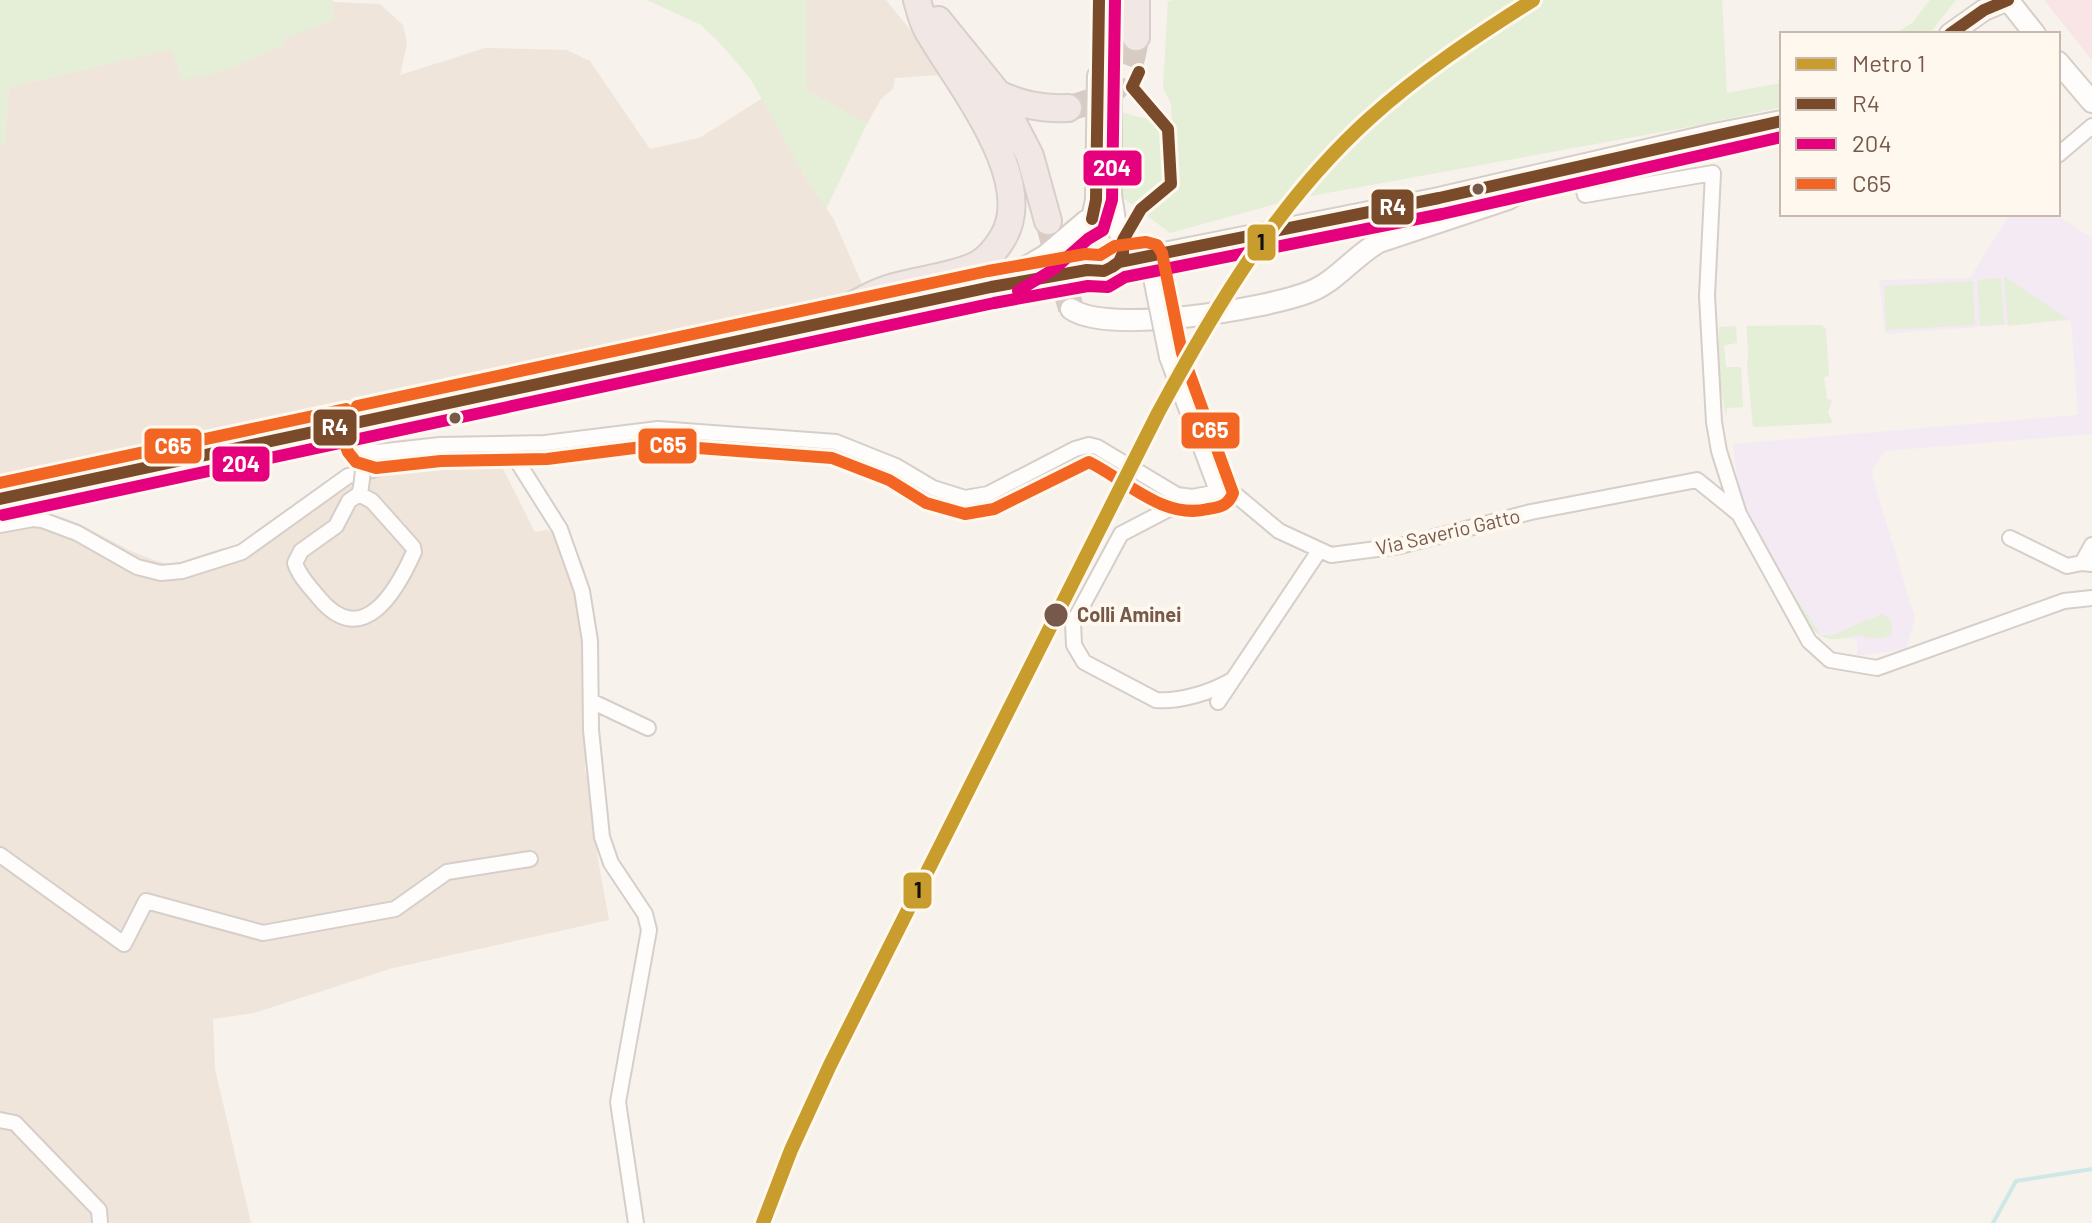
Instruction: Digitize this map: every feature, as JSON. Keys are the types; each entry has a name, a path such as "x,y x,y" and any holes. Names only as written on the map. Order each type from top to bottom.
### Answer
{"highway":[{"path":"919,0 998,94 1030,156 1048,221"},
{"path":"823,323 890,288 979,264 994,251 1009,227 1012,198 1008,173 982,118 925,26 919,0"},
{"path":"1136,0 1136,37"},
{"path":"998,94 1016,103 1043,109 1068,108"}],"main road":[{"path":"1092,219 1096,200 1099,0"},
{"path":"1111,0 1111,195 1116,227"},
{"path":"1953,32 1984,10 2008,0 2033,32"},
{"path":"2060,64 2092,102"},
{"path":"0,499 991,287 1087,270 1104,271 1119,262 1578,167 1780,121"},
{"path":"1071,309 1086,317 1147,320 1235,310 1287,299 1325,284 1379,242 1508,199 1524,190 1537,175"},
{"path":"991,287 1045,256 1079,226 1092,219 1105,220 1116,227 1122,236 1124,245 1119,262"},
{"path":"1073,233 1070,250 1079,265 1087,270"}],"street":[{"path":"2060,155 2092,126"},
{"path":"2060,156 2092,132"},
{"path":"1578,167 1585,195 1713,173 1707,296 1714,422 1719,451 1739,514 1809,641 1830,660 1877,668 2064,601 2092,598"},
{"path":"1147,258 1167,357 1217,491 1192,497 1121,534 1073,623 1074,645 1084,662 1156,700 1166,701 1219,687 1232,680"},
{"path":"355,422 365,456 360,491 349,501 336,526 301,551 295,563 298,572 331,611 355,618 375,613 386,603 414,552 413,547 360,491"},
{"path":"365,456 440,445 515,445 658,429 836,442 896,466 933,488 973,499 1089,445 1177,495 1192,497"},
{"path":"0,525 42,520 77,533 137,567 161,573 182,571 242,552 348,476 431,455 440,445"},
{"path":"515,445 519,464 560,529 582,591 590,641 591,730 604,850 645,914 649,930 618,1102 636,1223"},
{"name":"Via Saverio Gatto","path":"1217,491 1237,496 1279,531 1331,555 1400,546 1531,512 1697,480 1739,514"},
{"path":"2010,538 2067,566 2087,564 2092,545"},
{"path":"1218,702 1319,551"},
{"path":"591,701 648,728"},
{"path":"0,855 124,944 146,901 263,933 395,909 447,872 530,859"},
{"path":"0,1120 15,1123 99,1210 100,1223"}],"shaded area":[{"path":"807,0 886,0 920,42 941,75 895,78 893,89 881,99 867,124 807,91"},
{"path":"2044,0 2092,0 2092,60"},
{"path":"333,2 380,4 403,25 407,43 400,75 485,48 567,50 590,61 650,149 699,138 763,98 803,173 834,220 862,284 843,298 758,321 0,483 0,146 4,145 9,87 171,49 220,72 284,45 282,40 333,19"},
{"path":"2009,216 2058,216 2092,238 2092,434 1885,451 1871,472 1915,618 1906,649 1857,656 1857,639 1828,638 1818,631 1744,514 1733,444 2078,415 2071,320 1885,334 1879,280 1970,278"},
{"path":"457,453 501,465 535,532 554,532 574,589 585,699 585,772 594,791 597,854 609,920 393,968 254,1013 213,1019 215,1069 251,1223 0,1223 0,519 41,510 168,564 222,548 231,550 252,541 260,549 341,485"}],"green space":[{"path":"0,0 333,0 333,19 283,40 284,45 220,72 182,80 171,49 9,87 4,146 0,146"},
{"path":"647,0 807,0 807,91 867,124 826,209 750,78 701,25"},
{"path":"1722,0 1727,93 1780,83 1780,107 1294,199 1170,233 1114,191 1115,127 1124,113 1172,126 1171,104 1163,88 1168,2 1163,2"},
{"path":"1930,0 1956,0 1931,32 1897,32 1912,23"},
{"path":"2004,276 2068,319 2008,326"},
{"path":"2001,278 2004,324 1980,326 1977,280"},
{"path":"1973,281 1975,325 1886,330 1884,286"},
{"path":"1822,325 1826,329 1829,376 1824,377 1827,399 1832,400 1828,413 1833,423 1753,427 1747,326"},
{"path":"1736,326 1737,343 1724,345 1726,367 1741,367 1743,407 1727,408 1726,417 1718,374 1719,327"},
{"path":"1785,581 1821,635 1832,636 1870,618 1868,628 1870,620 1882,614 1891,620 1892,633 1879,638 1863,635 1835,639 1823,637 1809,625"}],"waterway":[{"path":"1993,1223 2016,1181 2092,1169"}],"tunnel":[{"path":"1068,108 1098,99 1117,86 1129,66 1136,37"},
{"path":"1048,221 1071,309"}],"metro line":[{"name":"1","path":"763,1223 791,1150 830,1065 1158,413 1227,294 1278,219 1337,150 1370,118 1449,56 1533,0"}],"transit line":[{"name":"R4","path":"1092,219 1096,200 1099,0"},
{"name":"204","path":"1018,291 1054,269 1103,230 1112,200 1115,0"},
{"name":"R4","path":"1953,32 1984,10 2008,0"},
{"name":"R4","path":"0,499 991,287 1087,270 1104,271 1119,262 1123,240 1141,209 1171,184 1168,129 1132,87 1139,72"},
{"name":"R4","path":"1119,262 1439,198 1780,121"},
{"name":"204","path":"3,515 994,303 1088,286 1108,287 1125,277 1442,214 1780,137"},
{"name":"C65","path":"344,442 356,462 376,468 441,461 547,459 658,445 832,458 889,480 926,503 965,514 994,509 1089,462 1146,497 1176,509 1192,511 1220,506 1229,501 1233,493 1182,353 1162,253 1157,245 1146,242 1115,246 1100,255 1085,254 988,271 357,406"},
{"name":"C65","path":"0,483 346,409"}],"place":[{"name":"Colli Aminei","path":"1056,615"}]}
